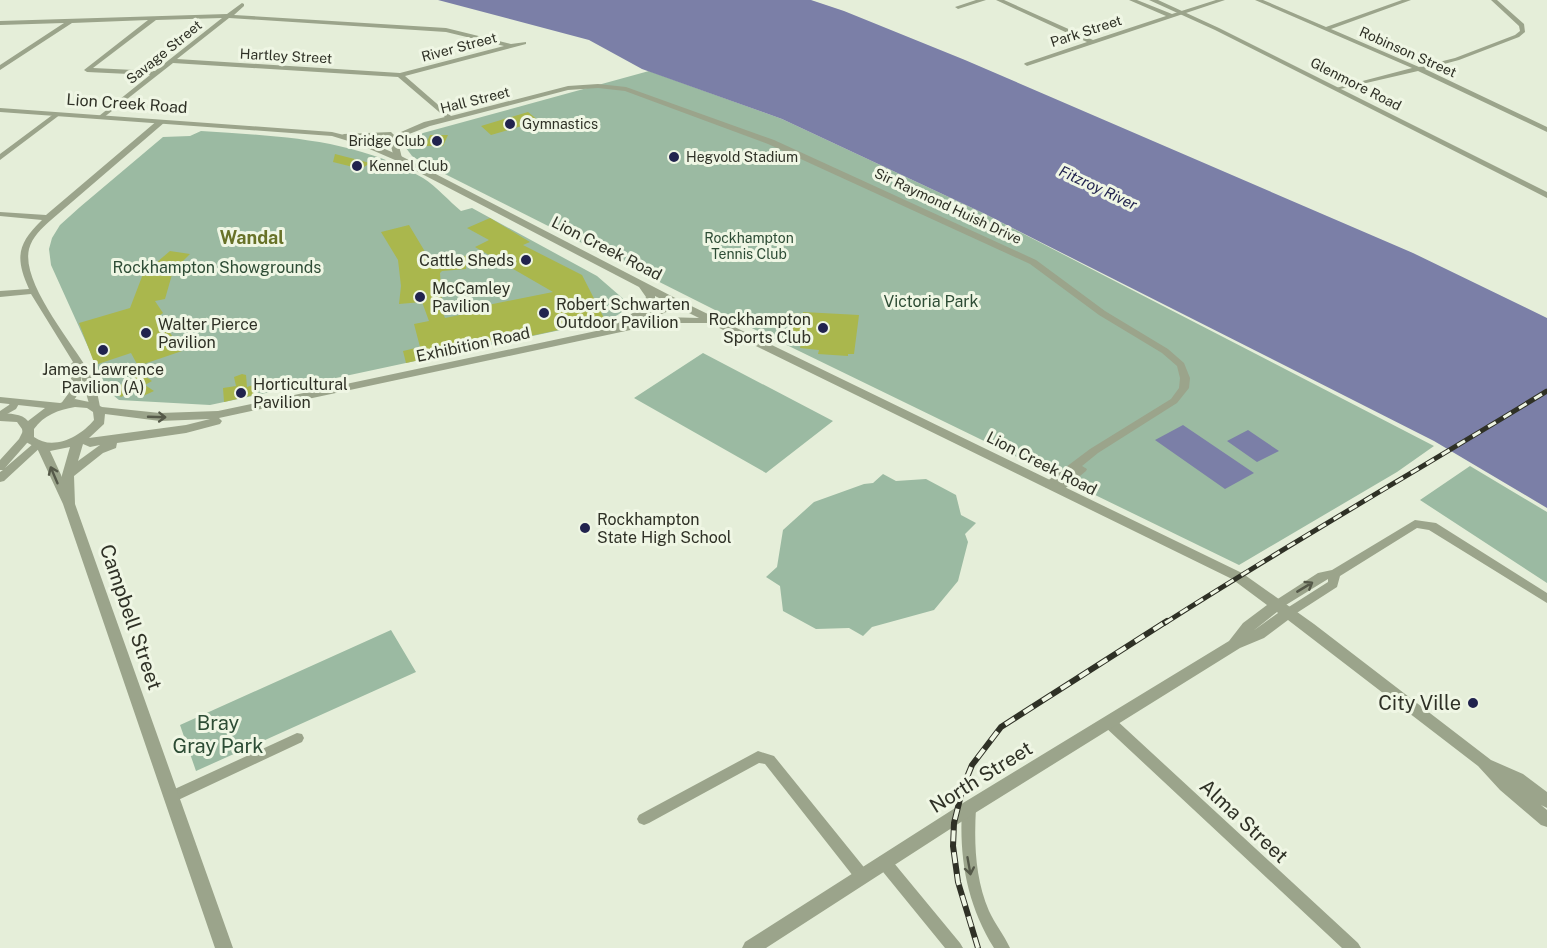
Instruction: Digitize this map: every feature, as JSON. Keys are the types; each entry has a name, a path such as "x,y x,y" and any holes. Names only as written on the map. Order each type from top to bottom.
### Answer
{"street":[{"path":"958,8 983,0"},
{"path":"999,0 1090,41"},
{"path":"1132,0 1172,16"},
{"name":"Glenmore Road","path":"1152,0 1338,89 1547,195"},
{"name":"Park Street","path":"1027,64 1090,41 1222,0"},
{"name":"Robinson Street","path":"1258,0 1419,69 1547,130"},
{"path":"1326,29 1408,0"},
{"path":"1338,89 1466,56 1517,36 1523,31 1522,25 1494,0"},
{"name":"Savage Street","path":"101,117 242,5"},
{"path":"0,23 227,16 446,30 510,46"},
{"path":"155,18 87,70 156,73"},
{"path":"0,68 70,21"},
{"name":"River Street","path":"400,75 524,43"},
{"name":"Hartley Street","path":"171,61 400,75"},
{"path":"400,75 451,119"},
{"name":"Hall Street","path":"372,146 427,124 562,89 586,86"},
{"name":"Sir Raymond Huish Drive","path":"586,86 626,89 767,140 1038,265 1102,313 1165,351 1181,365 1185,378 1181,394 1122,433 1101,455 1054,487"},
{"name":"Lion Creek Road","path":"0,110 344,136 372,146 677,303 1237,576 1483,761"},
{"path":"0,158 57,114"},
{"path":"79,439 90,433 100,421 92,391 64,340 49,321 24,265 23,252 34,231 161,122"},
{"path":"344,136 414,130"},
{"path":"398,158 395,146 400,138 414,130"},
{"path":"0,214 48,218"},
{"name":"Exhibition Road","path":"605,332 646,309 651,297 642,285"},
{"path":"0,294 35,291"},
{"name":"Exhibition Road","path":"605,332 651,316 677,303"},
{"name":"Exhibition Road","path":"0,400 63,405 83,403 97,409 139,416 218,415 670,319 694,319 720,323"},
{"path":"0,467 43,413 63,405 74,396 78,386 76,364"},
{"name":"Exhibition Road","path":"68,475 94,452 105,447 348,389"},
{"path":"0,416 13,407 15,402"},
{"path":"0,416 21,419 27,431"},
{"name":"Exhibition Road","path":"40,445 53,446 79,439 90,443 186,429"},
{"name":"Campbell Street","path":"27,431 32,442 40,445 69,504 224,948"},
{"name":"Campbell Street","path":"69,504 68,475 79,439"},
{"path":"0,478 40,445"},
{"name":"North Street","path":"751,948 969,808 1234,644 1259,634 1283,609 1333,584 1335,574 1415,524 1432,526 1547,599"},
{"name":"Alma Street","path":"1109,722 1353,948"},
{"path":"171,797 297,738"},
{"path":"644,819 758,757 769,760 862,876"},
{"path":"1483,761 1518,779 1547,801"},
{"path":"1483,761 1505,785 1547,820"},
{"path":"969,808 966,839 973,882 987,926 1002,948"},
{"path":"884,862 955,948"}],"green space":[{"name":"Victoria Park","path":"649,71 782,119 983,213 1434,446 1397,472 1239,565 721,313 423,163 412,156 406,148 410,141 423,133"},
{"name":"Rockhampton Showgrounds","path":"201,131 315,141 370,154 397,165 423,178 461,211 472,208 597,276 627,302 626,309 612,319 210,405 119,400 108,391 51,265 49,249 52,238 60,225 163,137 190,136"},
{"path":"703,353 833,421 766,473 634,398"},
{"path":"1470,466 1547,512 1547,583 1420,500"},
{"path":"883,474 896,481 926,479 956,495 961,515 976,523 965,534 968,542 958,581 934,610 872,627 863,636 849,628 816,629 783,611 780,586 766,577 777,567 783,530 814,502 864,484 873,483"},
{"name":"Bray Gray Park","path":"391,630 416,672 196,771 180,725"}],"water":[{"name":"Fitzroy River","path":"438,0 811,0 965,60 1413,253 1547,318 1547,508 1434,441 983,213 782,119 642,69 589,40"},
{"path":"1183,425 1254,473 1225,489 1155,440"},
{"path":"1248,430 1279,451 1257,462 1227,441"}],"building":[{"name":"Gymnastics","path":"528,112 539,121 491,135 481,126"},
{"name":"Bridge Club","path":"430,135 448,135 443,146 425,146"},
{"name":"Kennel Club","path":"335,154 370,163 361,169 333,162"},
{"path":"490,218 530,242 523,245 582,275 605,320 497,343 496,341 406,363 403,351 420,347 414,324 429,321 422,302 399,304 401,286 398,260 381,232 409,225 430,260 472,255 471,264 466,265 466,269 440,273 442,301 438,301 445,318 484,310 483,306 553,292 475,247 489,240 467,228"},
{"path":"170,251 190,254 173,271 165,299 155,301 163,313 159,316 182,351 138,366 131,353 95,365 79,323 130,308 143,274"},
{"name":"Rockhampton Sports Club","path":"803,312 859,315 854,354 848,354 848,356 818,354 819,350 800,348 802,341 786,340 791,313 803,314"},
{"path":"142,374 152,381 145,385 154,391 141,397 132,391 121,397 111,390"},
{"name":"Horticultural Pavilion","path":"246,375 247,387 253,385 254,395 224,402 223,388 236,386 234,377"}],"railway":[{"path":"1165,623 1547,391"},
{"path":"978,948 958,882 953,846 954,823 963,787 972,765 1001,727 1167,621"}],"place":[{"name":"Gymnastics","path":"510,124"},
{"name":"Bridge Club","path":"437,141"},
{"name":"Hegvold Stadium","path":"674,157"},
{"name":"Kennel Club","path":"357,166"},
{"name":"Cattle Sheds","path":"526,260"},
{"name":"McCamley Pavilion","path":"420,297"},
{"name":"Robert Schwarten Outdoor Pavilion","path":"544,313"},
{"name":"Rockhampton Sports Club","path":"823,328"},
{"name":"Walter Pierce Pavilion","path":"146,333"},
{"name":"James Lawrence Pavilion (A)","path":"103,350"},
{"name":"Horticultural Pavilion","path":"241,393"},
{"name":"Rockhampton State High School","path":"585,528"},
{"name":"City Ville","path":"1473,703"}],"district":[{"name":"Wandal","path":"252,238"}],"park label":[{"name":"Rockhampton Tennis Club","path":"749,246"}]}
